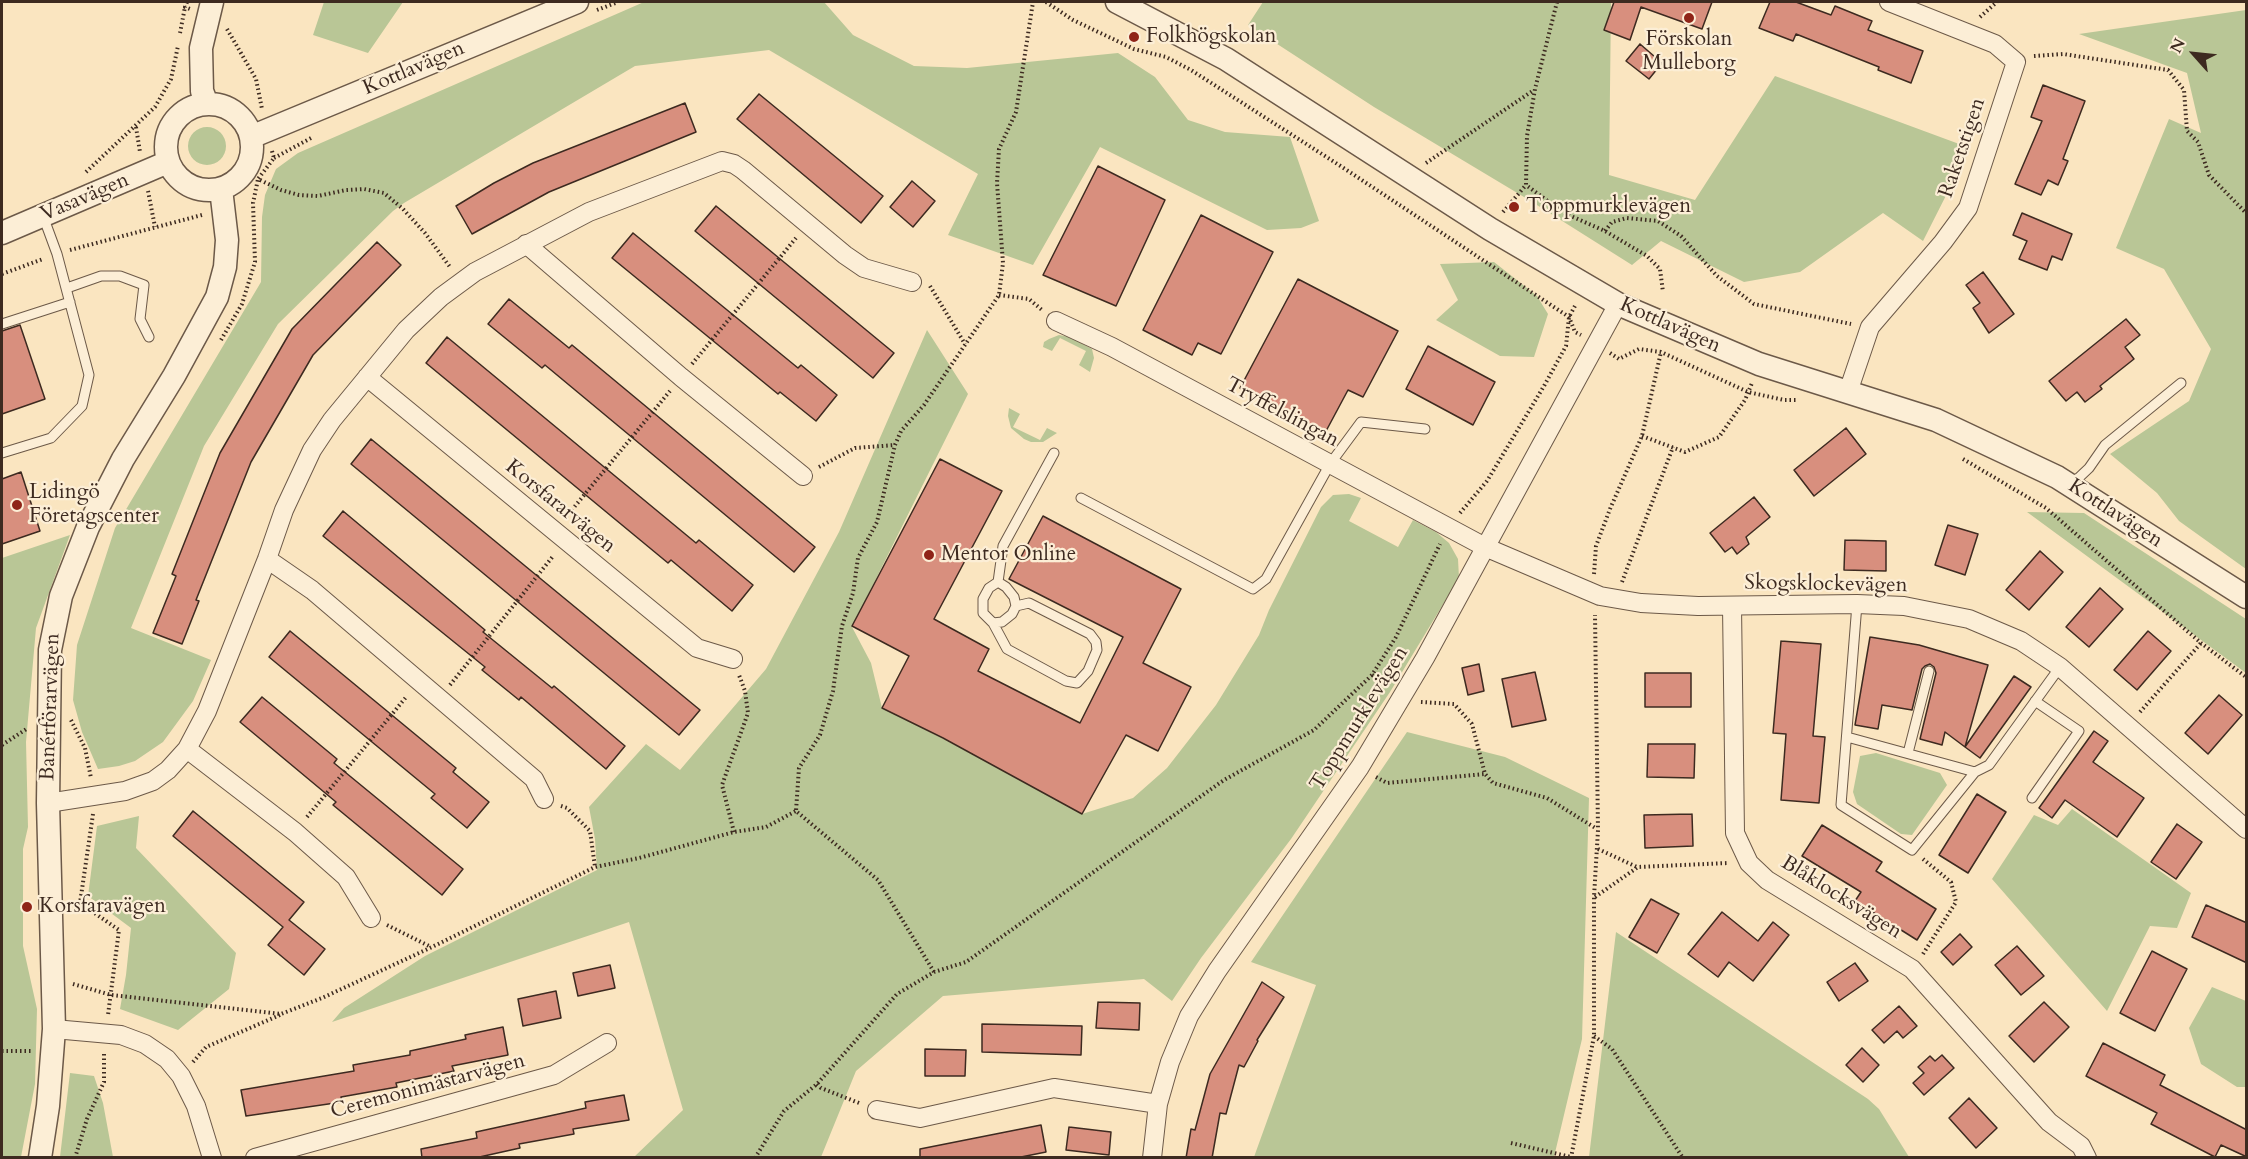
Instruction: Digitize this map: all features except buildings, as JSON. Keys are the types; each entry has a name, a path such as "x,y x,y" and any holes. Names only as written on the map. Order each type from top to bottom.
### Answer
{"street":[{"name":"Kottlavägen","path":"259,133 577,2"},
{"name":"Kottlavägen","path":"1117,2 1226,58 1490,228 1618,304 1759,364 1936,420 2057,477 2247,597"},
{"path":"1889,2 1995,44 2016,62"},
{"path":"207,104 202,91 201,48 210,9"},
{"name":"Raketstigen","path":"1848,392 1870,327 1943,242 1968,208 2016,62"},
{"path":"199,105 221,106 233,111 259,133 246,169 222,200 208,191 191,187 177,177 168,162 165,141 172,123 184,112 199,105"},
{"path":"48,802 125,791 153,781 168,770 187,749 207,711 284,510 312,450 332,420 406,330 441,297 462,282 526,244 589,212 722,161 734,164 743,170 864,268 912,282"},
{"name":"Vasavägen","path":"2,233 168,162"},
{"name":"Banérförarvägen","path":"40,1158 53,1040 48,802 50,650 61,596 88,527 123,459 174,376 217,297 225,267 227,240 222,200"},
{"path":"526,244 681,377 803,476"},
{"name":"Toppmurklevägen","path":"1152,1158 1158,1104 1170,1062 1189,1016 1217,971 1360,767 1425,658 1618,304"},
{"name":"Tryffelslingan","path":"1056,321 1112,347 1485,547"},
{"name":"Korsfararvägen","path":"367,377 697,648 733,659"},
{"name":"Skogsklockevägen","path":"1485,547 1600,596 1617,600 1732,606 1857,604 1904,606 1969,619 2021,641 2060,667 2247,829"},
{"path":"267,559 312,590 440,697 534,779 544,799"},
{"name":"Blåklocksvägen","path":"1732,606 1735,833 1749,862 1767,880 1912,969 2049,1122 2081,1146 2087,1158"},
{"path":"187,749 295,832 346,877 371,918"},
{"path":"53,1040 104,1034 122,1035 145,1044 167,1059 180,1076 196,1106 212,1158"},
{"name":"Ceremonimästarvägen","path":"255,1158 554,1076 607,1043"},
{"path":"877,1110 920,1118 1054,1088 1158,1104"}],"lane":[{"path":"2,453 51,438 82,406 89,375 67,288 43,216"},
{"path":"67,288 101,276 120,276 144,285 140,319 149,337"},
{"path":"2,324 69,302"},
{"path":"2070,486 2089,468 2105,445 2181,382"},
{"path":"1081,498 1253,589 1266,579 1330,464 1361,422 1425,429"},
{"path":"1016,606 1029,603 1090,634 1096,642 1097,650 1088,671 1077,683 1066,681 1007,649 993,623 983,613 983,599 989,588 998,582 1003,546 1054,453"},
{"path":"993,623 1002,622 1012,614 1016,606 1014,597 1006,587 998,582"},
{"path":"1857,604 1841,805 1912,850 1975,772 1989,765 2060,667"},
{"path":"1908,753 1929,671"},
{"path":"2032,798 2079,730 2035,701"},
{"path":"1847,737 1975,772"}],"path":[{"path":"180,35 187,2"},
{"path":"796,811 799,768 820,735 830,702 842,626 853,594 858,558 877,522 895,445 901,431 924,405 999,295 1003,263 997,183 999,149 1016,112 1033,2"},
{"path":"1046,2 1083,24 1134,49 1166,57 1191,70 1569,317 1575,332 1619,359 1639,349 1661,352 1748,392 1784,400 1803,400"},
{"path":"1490,228 1526,185 1527,136 1534,89 1557,2"},
{"path":"185,7 210,9 224,22 255,79 259,133 274,158 258,179 253,203 255,262 242,304 215,349"},
{"path":"80,177 155,107 171,79 178,44"},
{"path":"2016,62 2036,56 2063,54 2169,70 2184,90 2187,130 2198,142 2209,175 2247,213"},
{"path":"1407,175 1534,89"},
{"path":"258,179 281,190 299,195 318,196 364,189 384,193 403,209 425,233 462,282"},
{"path":"1526,185 1564,213 1605,231 1647,256 1660,269 1663,292"},
{"path":"2,274 222,200 253,203"},
{"path":"1605,231 1612,222 1627,218 1658,221 1681,236 1717,276 1754,304 1870,327"},
{"path":"440,697 681,377 807,224"},
{"path":"912,282 930,286 965,344"},
{"path":"755,1158 784,1110 817,1084 897,994 934,972 966,962 1224,780 1314,730 1372,675 1396,637 1448,526 1487,481 1544,386 1566,346 1569,317 1587,285"},
{"path":"999,295 1029,299 1056,321"},
{"path":"1594,575 1596,546 1642,436 1661,352"},
{"path":"1642,436 1685,452 1719,437 1745,400 1759,364"},
{"path":"803,476 855,448 895,445"},
{"path":"1617,600 1624,574 1673,447"},
{"path":"1956,455 2046,508 2201,643 2247,677"},
{"path":"1511,1143 1571,1157 1594,1036 1594,897 1598,849 1595,615"},
{"path":"2127,726 2201,643"},
{"path":"733,659 745,691 748,713 722,785 734,832"},
{"path":"1372,675 1395,688"},
{"path":"295,832 419,681"},
{"path":"1418,702 1454,704 1472,724 1485,774 1493,783 1547,798 1598,830"},
{"path":"70,718 85,748 96,796 80,903 119,930 104,1034 104,1082 87,1119 75,1158"},
{"path":"1360,767 1387,783 1485,774"},
{"path":"544,799 567,808 590,831 595,867"},
{"path":"180,1076 206,1047 322,998 595,867 639,858 734,832 766,827 796,811"},
{"path":"796,811 878,880 934,972"},
{"path":"1598,849 1638,867 1749,862"},
{"path":"1912,850 1951,882 1956,902 1912,969"},
{"path":"1594,897 1638,867"},
{"path":"371,918 432,947"},
{"path":"52,978 111,995 281,1014"},
{"path":"1594,1036 1612,1049 1683,1158"},
{"path":"2,1051 53,1040"},
{"path":"817,1084 821,1088 877,1110"}],"green space":[{"path":"324,2 403,2 368,53 313,35"},
{"path":"644,2 824,2 853,35 914,66 967,68 1118,53 1155,77 1188,120 1225,132 1290,137 1319,221 1301,228 1267,230 1100,147 1033,265 948,235 978,174 769,50 635,66 404,203 393,211 278,324 204,446 131,628 211,660 193,701 163,742 135,761 98,769 82,732 73,700 77,645 115,528 261,282 262,217 265,195 276,169 298,153"},
{"path":"1263,2 1611,2 1609,175 1695,200 1775,76 1970,148 1923,241 1883,213 1800,272 1744,282 1661,241 1632,265 1374,107 1248,25"},
{"path":"2246,10 2246,569 2179,521 2157,493 2110,454 2189,401 2211,349 2164,269 2116,248 2169,119 2201,133 2187,73 2079,34"},
{"path":"207,127 221,132 226,146 221,160 207,165 193,160 188,146 193,132"},
{"path":"1494,262 1537,296 1548,314 1534,357 1500,356 1436,320 1458,300 1440,264"},
{"path":"927,330 968,394 852,627 871,663 882,708 1082,814 1133,798 1167,768 1216,705 1259,635 1269,610 1321,507 1333,495 1349,494 1361,498 1349,521 1398,547 1413,520 1436,532 1449,543 1458,559 1459,578 1390,692 1291,839 1201,958 1172,1001 1144,979 943,996 856,1071 821,1157 634,1157 683,1110 629,922 332,1022 344,1008 425,956 597,870 595,839 589,807 646,744 680,770 766,669 839,532"},
{"path":"1059,335 1070,337 1092,349 1094,358 1090,372 1079,365 1086,351 1060,338 1052,351 1043,347 1044,342"},
{"path":"1009,408 1020,414 1013,427 1040,440 1047,428 1057,433 1043,442 1031,442 1024,439 1011,428"},
{"path":"2027,512 2084,513 2246,619 2246,673"},
{"path":"70,535 36,628 26,742 28,827 23,849 23,946 37,1009 35,1084 21,1157 2,1157 2,558"},
{"path":"1407,732 1505,757 1589,798 1582,1039 1554,1157 1254,1157 1316,985 1251,962"},
{"path":"1876,753 1940,773 1947,785 1912,835 1901,834 1857,804 1853,792 1860,756"},
{"path":"2072,809 2191,893 2177,928 2150,926 2107,1011 1992,879 2034,815 2058,825"},
{"path":"139,816 136,848 236,953 229,989 178,1030 120,1009 131,928 88,896 97,826"},
{"path":"1616,932 1868,1099 1879,1109 1909,1157 1589,1157"},
{"path":"2212,987 2246,1001 2246,1087 2237,1087 2201,1064 2189,1028"},
{"path":"70,1073 94,1076 103,1103 113,1157 60,1157"}],"place":[{"name":"Förskolan Mulleborg","path":"1689,18"},
{"name":"Folkhögskolan","path":"1134,37"},
{"name":"Toppmurklevägen","path":"1514,207"},
{"name":"Lidingö Företagscenter","path":"17,505"},
{"name":"Mentor Online","path":"929,555"},
{"name":"Korsfaravägen","path":"27,907"}]}
